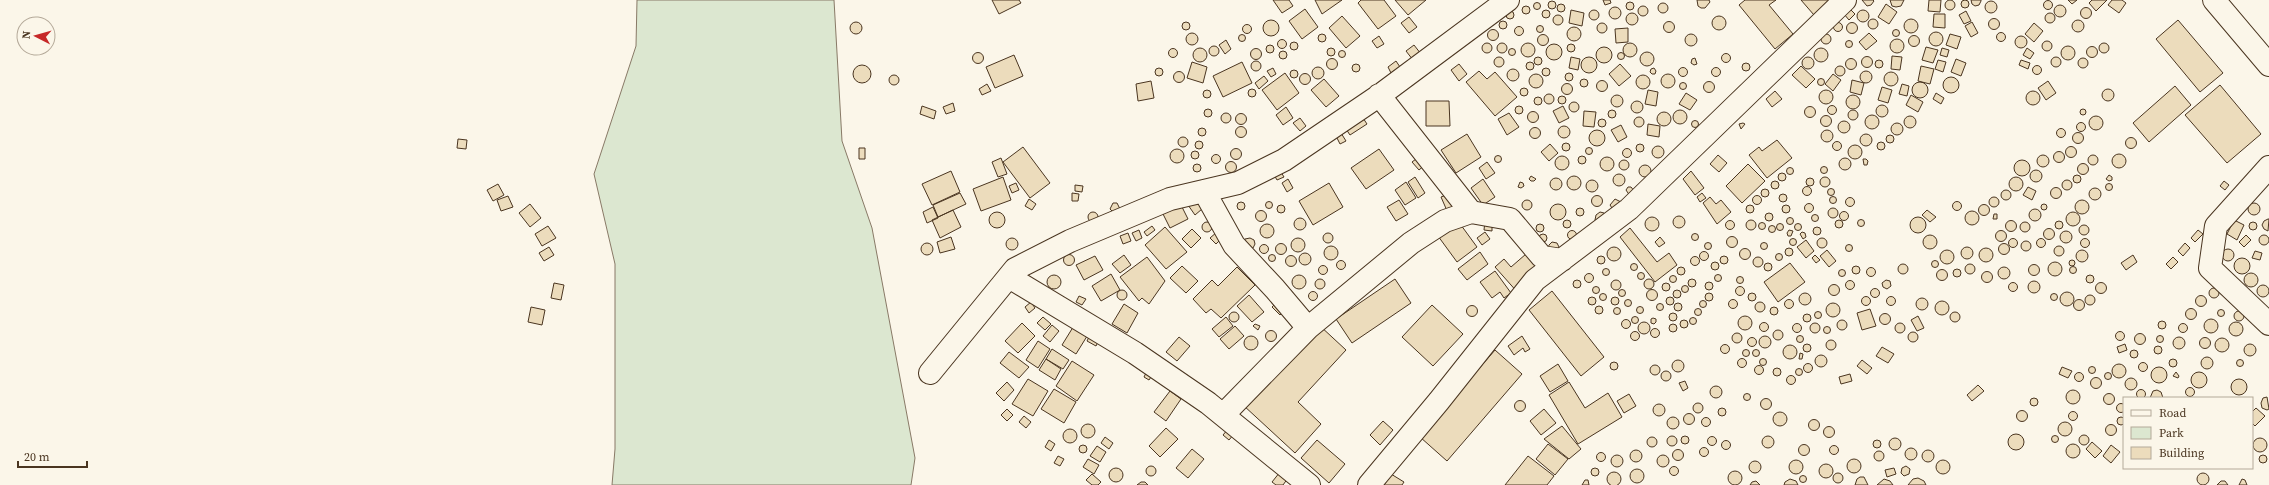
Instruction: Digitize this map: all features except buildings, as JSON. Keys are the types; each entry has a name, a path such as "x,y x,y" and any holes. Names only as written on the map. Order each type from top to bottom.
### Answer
{"street":[{"path":"930,373 1015,269 1070,241 1170,199 1238,183 1284,160 1379,95 1508,0"},
{"path":"1369,485 1439,401 1536,280 1629,209 1845,0"},
{"path":"2214,0 2269,65"},
{"path":"1379,95 1471,212"},
{"path":"2269,167 2216,226 2210,268 2269,324"},
{"path":"1204,191 1234,245 1275,289 1308,328"},
{"path":"1223,415 1308,328 1411,244 1445,221 1471,212 1510,219 1542,256 1562,260"},
{"path":"1009,277 1135,353 1208,403 1309,485"}],"green space":[{"path":"637,0 834,0 842,141 872,228 915,458 911,485 612,485 615,449 615,264 594,174 636,46"}]}
